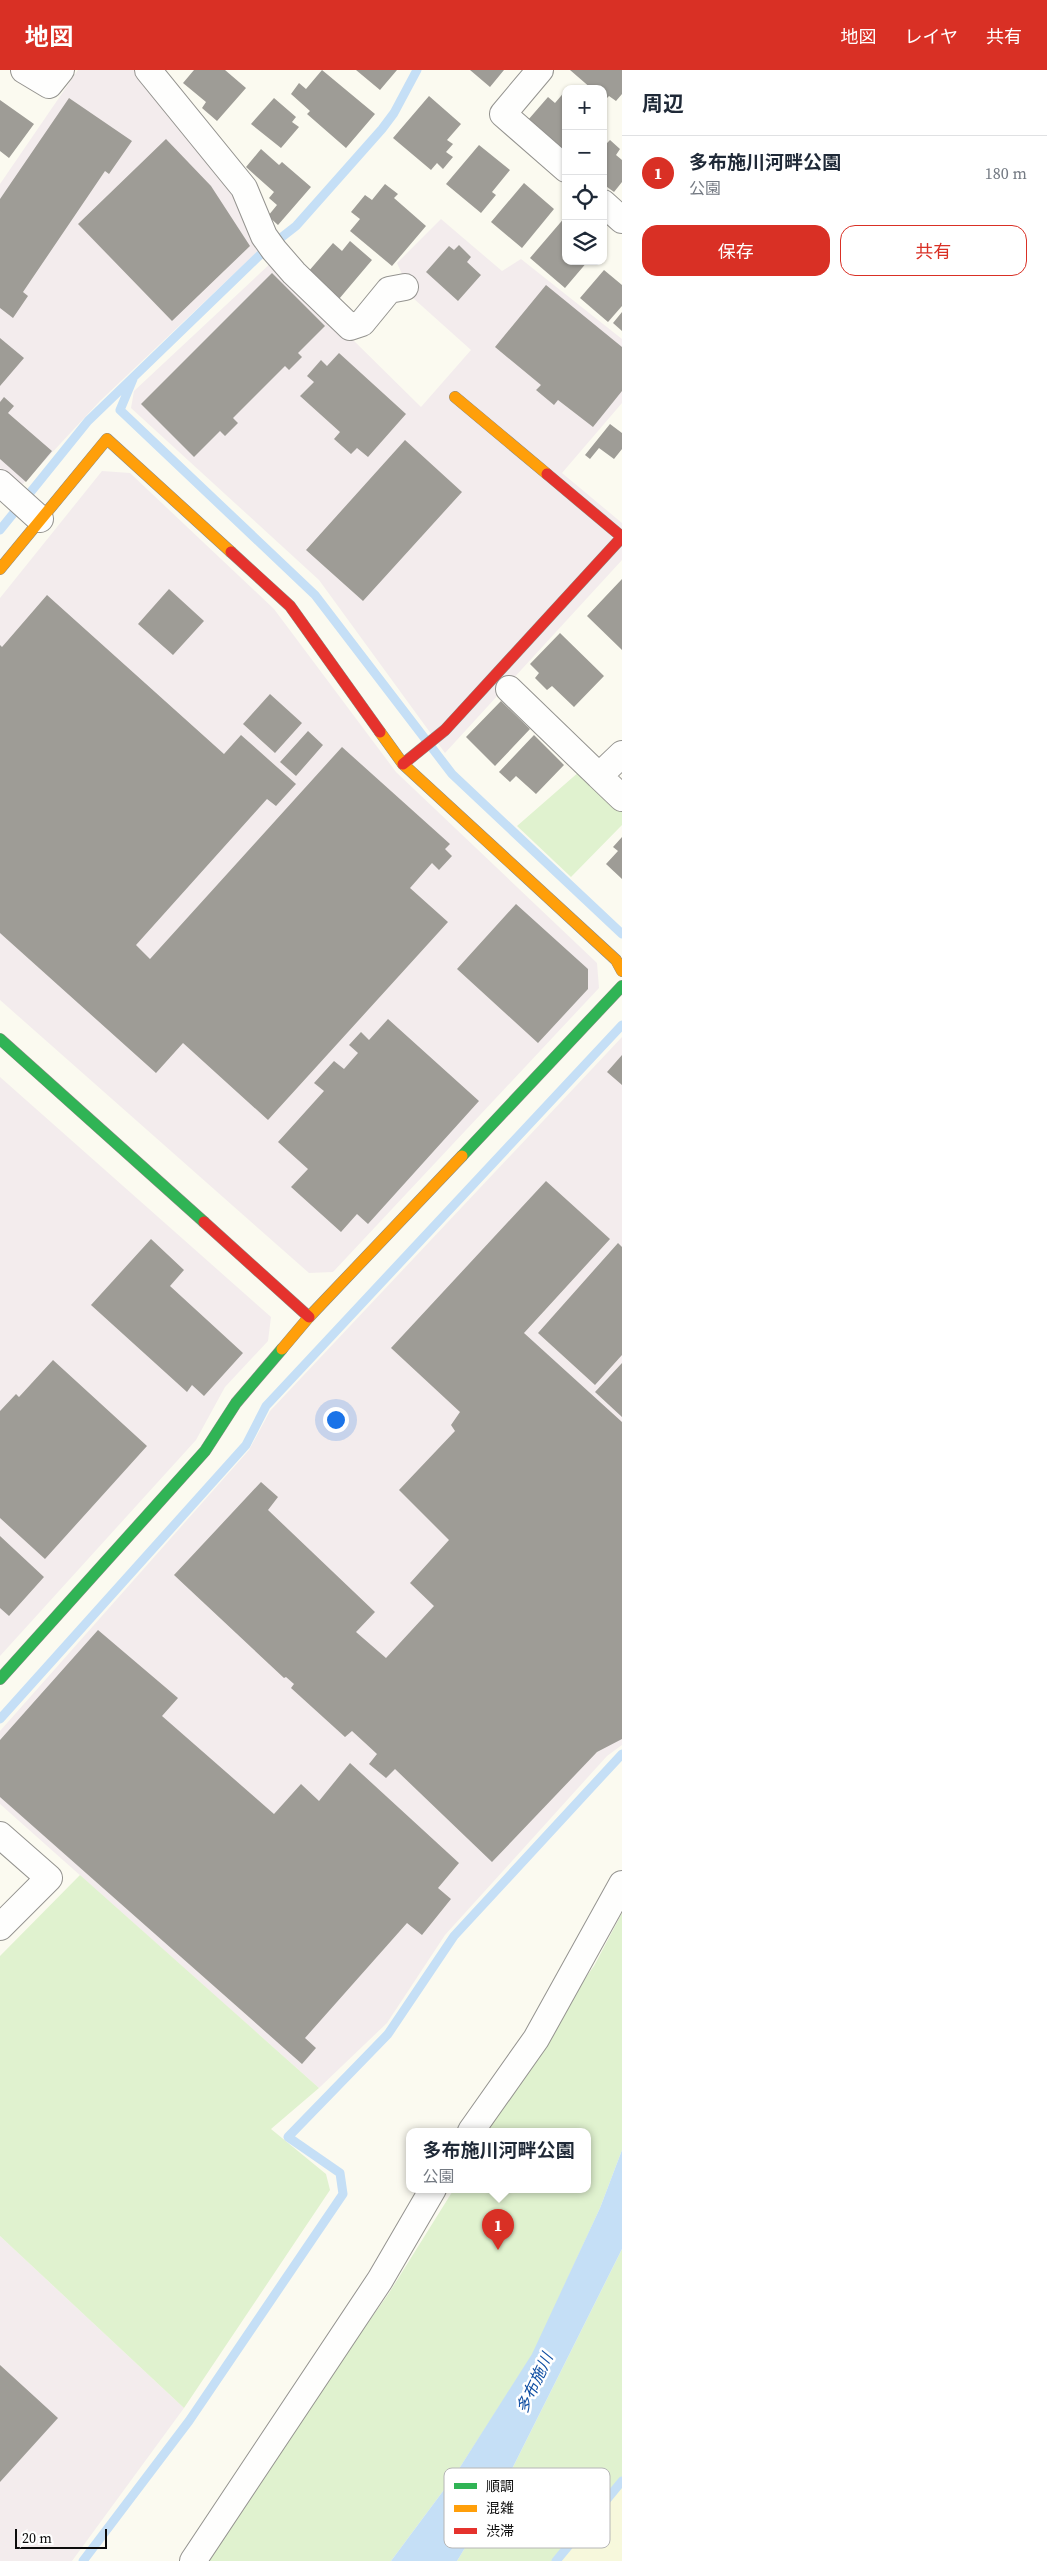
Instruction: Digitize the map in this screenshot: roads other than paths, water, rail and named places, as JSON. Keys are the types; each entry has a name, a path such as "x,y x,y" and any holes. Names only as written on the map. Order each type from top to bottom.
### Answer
{"street":[{"path":"24,70 49,85 61,70"},
{"path":"148,70 244,188 269,243 294,273 350,326 362,322 389,290 405,287"},
{"path":"540,70 503,114 562,166"},
{"path":"607,207 622,220"},
{"path":"403,764 445,730 622,536 455,397"},
{"path":"0,569 36,515 107,439 290,606 403,764 616,960 622,971"},
{"path":"7,489 36,515"},
{"path":"509,689 622,798"},
{"path":"599,776 622,754"},
{"path":"0,1679 205,1451 236,1403 310,1317 622,986"},
{"path":"0,1039 310,1317"},
{"path":"0,1835 49,1878 0,1927"},
{"path":"473,2128 536,2039 622,1884"},
{"path":"193,2561 380,2280 431,2193"}],"water":[{"name":"多布施川","path":"622,2150 622,2249 512,2468 459,2468 532,2354 600,2208"},
{"path":"444,2490 444,2548 465,2548 457,2561 391,2561"}],"waterway":[{"path":"0,530 88,421 264,251 296,226 382,129 394,113 417,70"},
{"path":"133,379 120,410 315,595 452,774 622,934"},
{"path":"0,1719 246,1445 266,1406 622,1025"},
{"path":"83,2561 189,2421 343,2194 340,2173 288,2137 388,2034 454,1936 622,1754"},
{"path":"610,2496 622,2481"},
{"path":"556,2561 567,2548"}],"place":[{"name":"多布施川河畔公園","path":"498,2250"}]}
